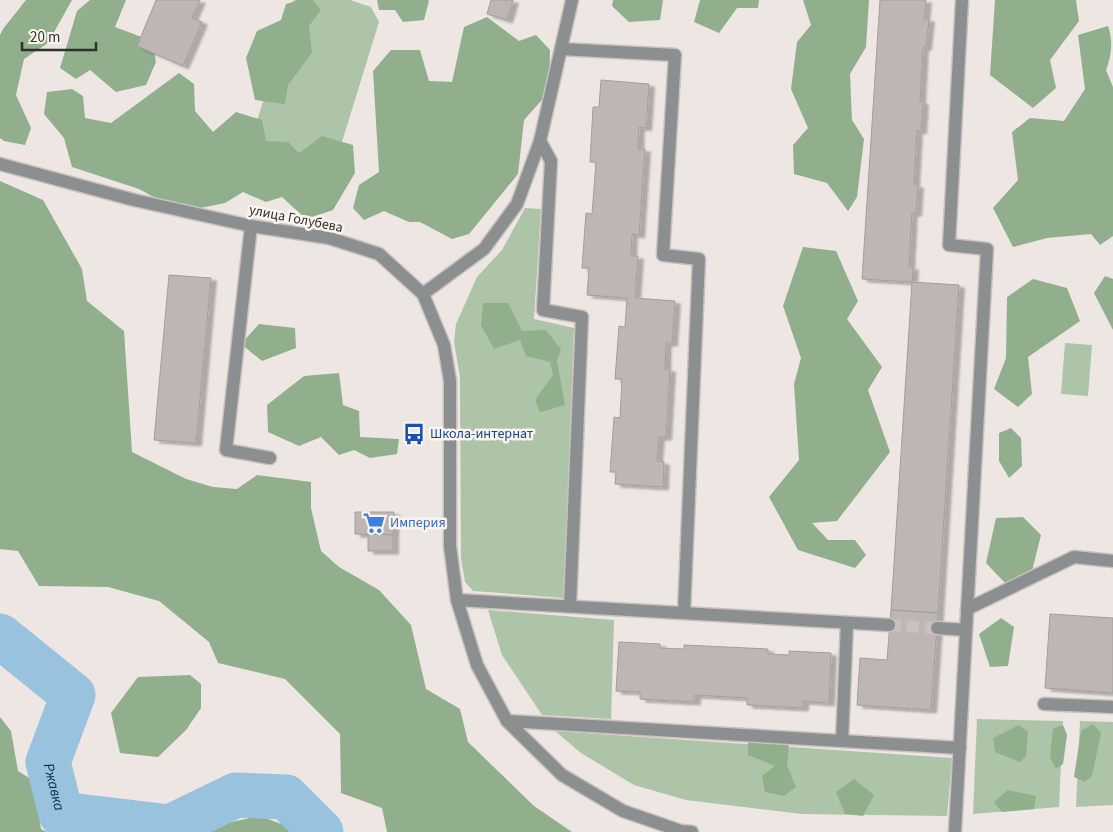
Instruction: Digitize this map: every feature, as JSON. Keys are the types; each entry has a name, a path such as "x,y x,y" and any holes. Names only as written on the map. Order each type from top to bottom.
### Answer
{"street":[{"path":"423,294 484,249 517,204 540,141 572,0"},
{"path":"955,832 987,249 949,245 962,0"},
{"path":"561,49 675,55 663,255 699,259 684,613"},
{"path":"540,141 551,161 543,310 582,316 570,606"},
{"name":"улица Голубева","path":"0,164 134,200 251,226 329,238 380,254 423,294 444,345 450,381 450,546 457,600 477,665 507,721 562,775 623,811 680,831 692,832"},
{"path":"251,226 226,450 270,458"},
{"path":"967,609 1074,558 1113,561"},
{"path":"457,600 890,625"},
{"path":"842,741 847,623"},
{"path":"936,628 966,630"},
{"path":"1044,704 1113,707"},
{"path":"507,721 960,748"}],"green space":[{"path":"26,0 72,0 48,43 24,59 16,95 31,128 25,145 4,141 0,138 0,35"},
{"path":"90,0 126,0 115,27 152,41 156,62 146,85 116,92 90,70 76,79 60,68 77,11"},
{"path":"294,0 350,0 371,7 379,22 337,158 324,164 262,145 253,134"},
{"path":"299,0 313,0 321,10 309,26 312,53 288,85 285,104 255,100 246,58 257,31 281,20 286,4"},
{"path":"377,0 429,1 424,20 403,22 395,10 379,10"},
{"path":"613,0 663,0 660,20 629,22 612,6"},
{"path":"700,0 759,0 758,8 737,8 719,33 694,22"},
{"path":"803,0 869,0 866,47 850,74 852,120 864,139 857,197 848,211 827,183 794,174 793,145 808,128 791,89 797,42 811,25"},
{"path":"995,0 1076,0 1079,21 1050,60 1056,88 1033,108 990,75"},
{"path":"487,17 519,41 536,35 550,50 549,92 524,120 518,174 469,234 452,239 420,222 409,222 384,211 364,220 353,208 359,185 379,172 373,71 391,50 420,50 429,81 452,82 464,27"},
{"path":"1108,26 1111,48 1106,70 1113,87 1113,236 1100,245 1091,234 1047,238 1013,247 993,208 1018,180 1012,132 1030,118 1064,121 1085,89 1078,35"},
{"path":"179,73 194,84 195,111 213,132 236,112 262,120 266,141 288,142 299,153 322,136 353,145 355,173 333,210 306,219 282,197 266,202 243,192 225,203 181,212 139,189 72,167 64,138 44,114 47,92 72,89 83,96 85,118 111,123"},
{"path":"0,181 43,200 82,269 87,301 124,331 132,452 186,479 213,487 237,489 257,475 311,482 311,508 321,551 339,567 379,590 411,625 426,689 460,709 468,742 534,806 572,832 387,832 382,808 341,793 340,734 285,679 218,663 209,642 159,601 108,587 39,586 18,551 0,549"},
{"path":"525,208 541,209 534,319 574,328 564,598 473,591 465,582 461,558 460,377 454,342 456,324 477,277 502,250"},
{"path":"803,247 836,251 858,301 847,319 882,367 868,390 890,452 837,521 812,523 828,540 855,540 866,555 855,568 798,550 769,497 799,460 794,384 801,358 783,306"},
{"path":"1105,276 1113,279 1113,330 1094,293"},
{"path":"1033,279 1067,288 1080,321 1028,357 1032,394 1018,407 994,389 1006,358 1007,297"},
{"path":"483,303 508,303 522,331 546,330 561,349 557,361 565,405 540,412 535,400 553,375 550,362 526,356 520,340 494,349 481,325"},
{"path":"259,324 295,328 296,348 262,361 241,344"},
{"path":"1065,343 1092,345 1088,396 1061,394"},
{"path":"339,373 343,405 359,411 360,437 399,439 397,454 370,458 354,450 339,455 321,437 299,446 268,432 267,405 304,376"},
{"path":"1011,428 1021,438 1022,466 1009,478 999,461 999,433"},
{"path":"1023,517 1041,535 1032,571 1007,585 986,563 996,518"},
{"path":"488,610 614,620 611,719 542,715 502,655"},
{"path":"1001,618 1014,627 1008,666 990,667 979,634"},
{"path":"190,675 201,684 201,708 186,730 158,757 120,753 111,713 138,677"},
{"path":"0,717 11,731 18,771 34,781 41,829 47,832 0,832"},
{"path":"977,719 1063,721 1059,807 973,814"},
{"path":"1080,721 1113,722 1113,805 1076,807"},
{"path":"1093,724 1101,733 1092,776 1085,782 1074,777 1081,731"},
{"path":"1019,725 1028,732 1026,756 1020,762 995,752 993,738"},
{"path":"1063,725 1067,735 1063,764 1056,769 1050,757 1053,729"},
{"path":"555,731 952,758 947,816 802,814 686,800 634,785 581,753"},
{"path":"748,742 789,744 787,765 796,787 784,796 765,792 762,776 775,766 748,755"},
{"path":"854,779 874,795 863,816 845,814 836,792"},
{"path":"1008,790 1036,796 1034,809 1002,812 994,802"},
{"path":"260,816 302,832 204,832 208,827"}],"building":[{"path":"156,0 200,0 192,18 202,22 183,66 137,46"},
{"path":"491,0 513,0 507,20 487,14"},
{"path":"880,0 926,0 924,19 929,19 926,47 923,47 920,101 923,102 921,131 917,130 914,185 918,185 916,213 912,213 909,267 913,267 912,282 862,279"},
{"path":"601,80 649,84 646,128 639,127 638,149 645,149 639,235 632,234 631,256 638,256 635,298 675,301 672,343 666,343 665,369 670,369 666,437 659,437 657,461 664,462 663,487 615,484 616,472 610,472 614,417 620,418 622,379 615,379 619,326 625,327 627,298 587,295 589,268 582,268 586,213 592,214 596,162 590,162 593,107 599,107"},
{"path":"169,275 211,278 196,443 154,440"},
{"path":"912,282 959,285 938,613 891,610"},
{"name":"Империя","path":"355,512 394,512 393,535 355,534"},
{"path":"368,534 393,535 393,551 368,551"},
{"path":"891,610 938,613 931,710 857,705 860,658 887,660"},
{"path":"1050,614 1113,618 1113,693 1045,688"},
{"path":"619,642 660,644 660,648 684,649 684,645 768,649 768,654 789,655 789,651 831,653 829,703 803,701 803,708 747,705 747,698 695,695 695,702 640,699 640,692 616,691"}],"waterway":[{"name":"Ржавка","path":"0,636 73,695 48,762 61,814 170,827 236,795 286,797 321,832"}],"tunnel":[{"path":"889,625 937,628"}],"place":[{"name":"Школа-интернат","path":"414,434"},
{"name":"Империя","path":"374,523"}]}
